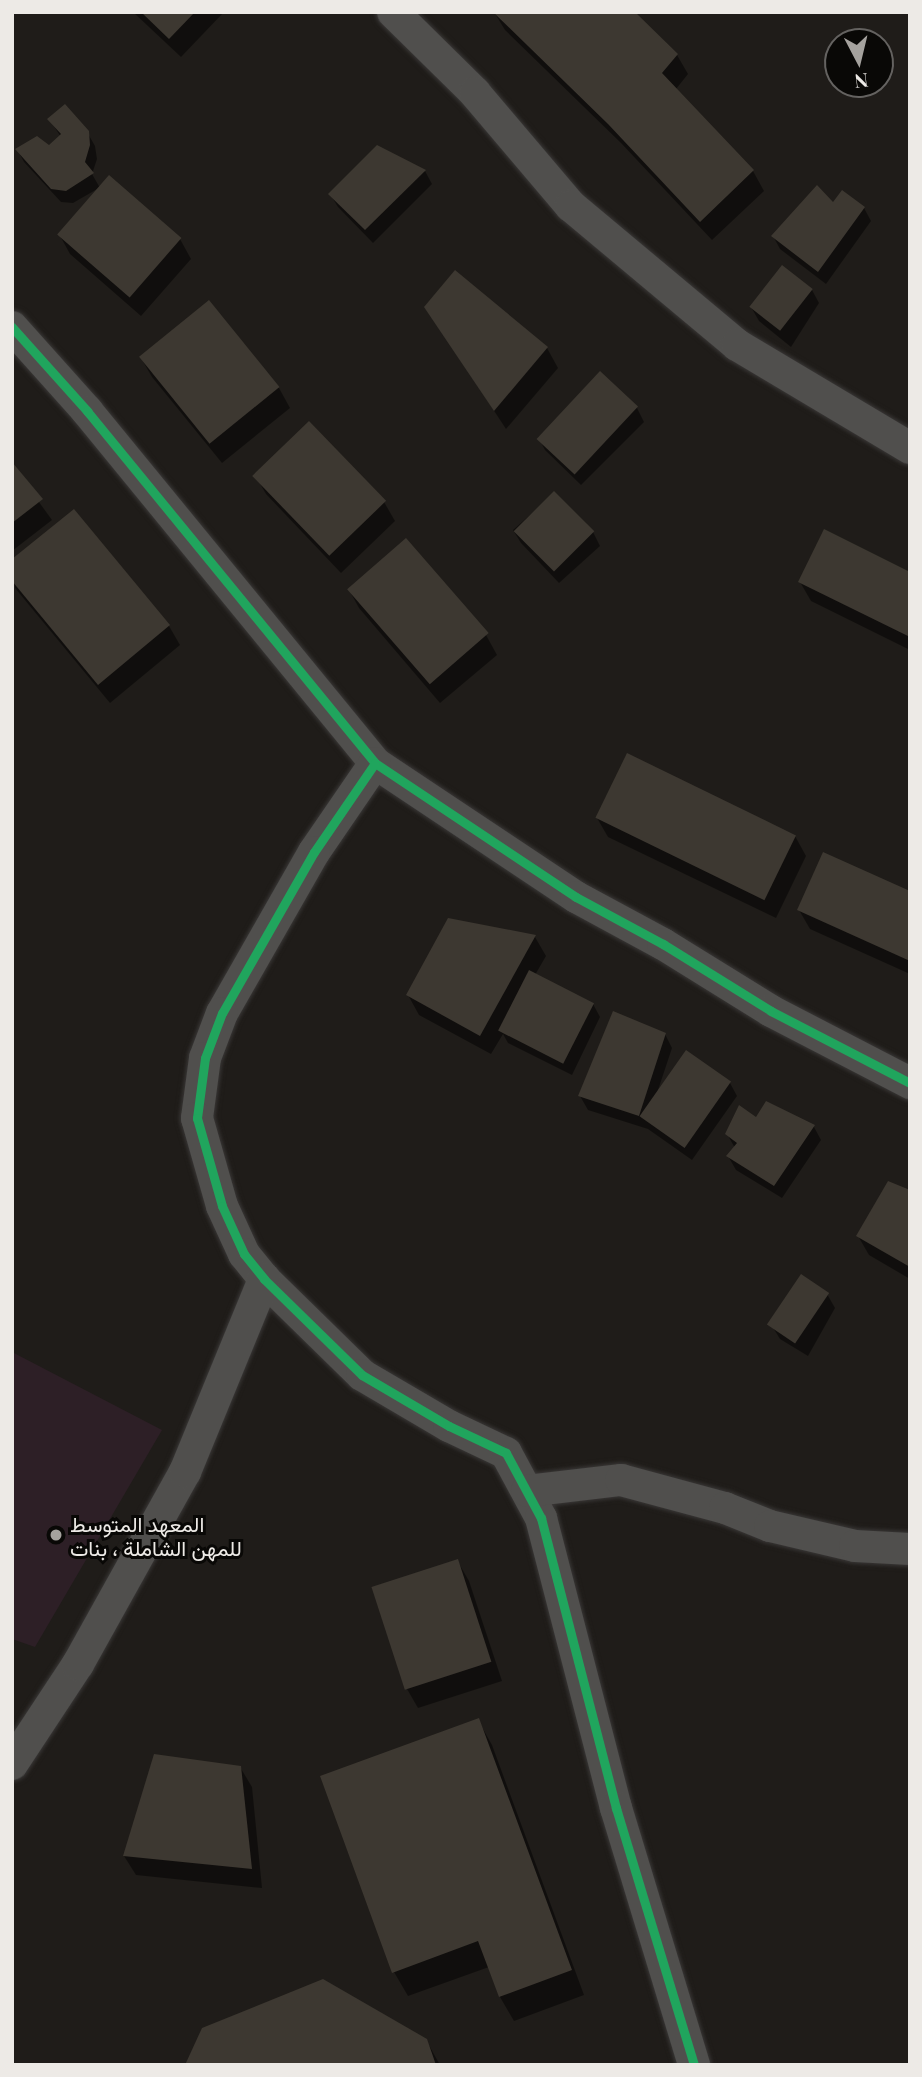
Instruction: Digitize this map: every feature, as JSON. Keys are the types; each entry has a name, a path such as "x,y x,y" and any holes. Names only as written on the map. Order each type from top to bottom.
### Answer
{"street":[{"path":"393,12 475,93 582,214 737,345 910,447"},
{"path":"12,327 88,411 375,762 576,897 663,944 771,1011 910,1083"},
{"path":"375,762 314,852 222,1013 205,1058 197,1118 222,1206 244,1254 264,1279 362,1375 449,1426 506,1453 527,1491 541,1518 616,1808 694,2065"},
{"path":"12,1764 78,1664 185,1472 264,1279"},
{"path":"527,1491 621,1480 725,1508 782,1529 855,1546 910,1549"}],"shaded area":[{"name":"المعهد المتوسط للمهن الشاملة ، بنات","path":"12,1352 162,1430 35,1647 12,1639"}],"building":[{"path":"141,12 195,12 169,39"},
{"path":"493,12 635,12 678,54 662,73 754,170 700,222 608,124"},
{"path":"65,104 89,131 90,145 85,162 94,173 66,191 51,189 15,149 37,136 49,145 61,134 47,119"},
{"path":"377,145 426,170 365,230 328,194"},
{"path":"109,175 181,238 130,298 57,235"},
{"path":"817,185 833,202 842,190 865,207 818,272 771,236"},
{"path":"782,265 813,289 780,331 749,307"},
{"path":"455,270 548,347 494,411 424,307"},
{"path":"209,300 279,387 210,444 139,357"},
{"path":"600,371 638,406 575,474 537,439"},
{"path":"309,421 386,501 329,556 252,476"},
{"path":"12,462 43,499 12,523"},
{"path":"554,491 594,531 554,572 514,531"},
{"path":"74,509 170,625 98,685 12,581 12,559"},
{"path":"824,529 910,572 910,637 798,582"},
{"path":"406,538 489,633 430,684 347,589"},
{"path":"627,753 796,835 764,900 595,818"},
{"path":"823,852 910,891 910,961 797,910"},
{"path":"448,918 536,935 480,1036 406,995"},
{"path":"529,970 594,1003 563,1064 498,1031"},
{"path":"613,1011 666,1033 639,1116 578,1096"},
{"path":"686,1050 731,1082 685,1148 640,1116"},
{"path":"766,1101 815,1125 774,1186 726,1156 737,1143 725,1134 739,1105 756,1117"},
{"path":"888,1181 910,1190 910,1267 856,1236"},
{"path":"801,1274 829,1293 795,1344 767,1325"},
{"path":"458,1559 491,1662 405,1690 371,1587"},
{"path":"479,1718 572,1970 499,1997 478,1941 392,1973 320,1776"},
{"path":"154,1754 241,1766 252,1869 123,1856"},
{"path":"323,1979 427,2039 436,2065 185,2065 202,2028"}],"cycle path":[{"path":"12,327 87,411 375,763 576,897 663,944 771,1011 910,1083"},
{"path":"375,763 314,852 222,1013 205,1058 197,1118 222,1206 244,1254 264,1279 362,1375 449,1426 506,1453 541,1518 616,1808 694,2065"}],"place":[{"name":"المعهد المتوسط للمهن الشاملة ، بنات","path":"56,1535"}]}
